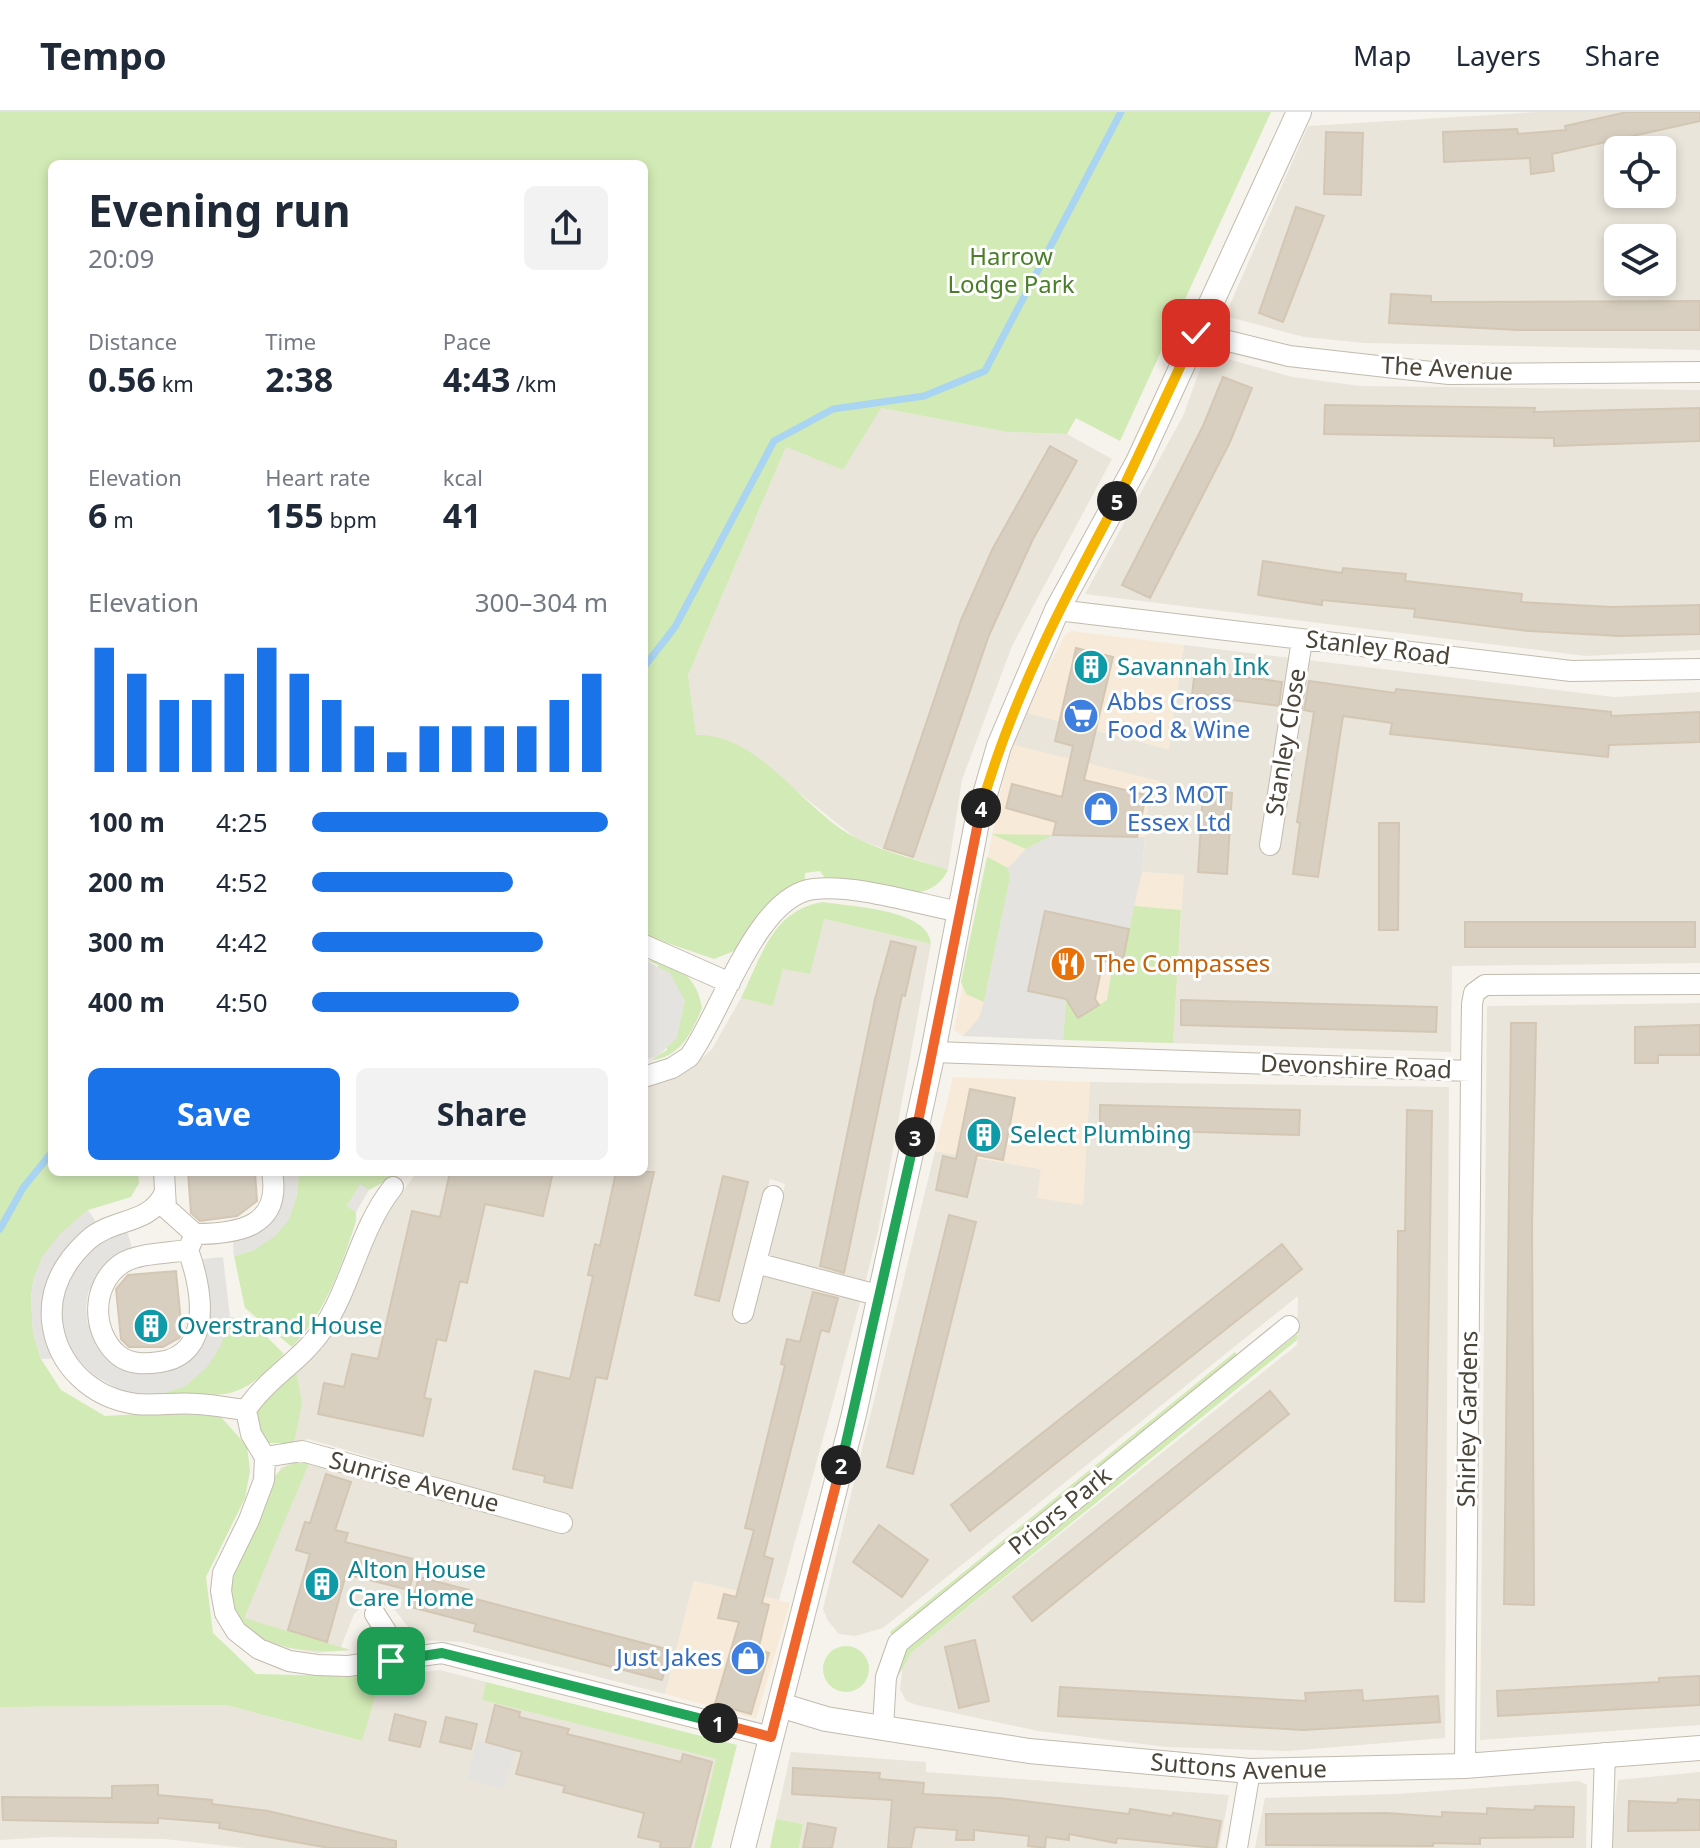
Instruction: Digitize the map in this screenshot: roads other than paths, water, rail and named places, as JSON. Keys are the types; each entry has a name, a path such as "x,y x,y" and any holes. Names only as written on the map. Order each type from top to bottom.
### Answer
{"street":[{"path":"743,1848 881,1296 933,1052 977,822 999,746 1057,610 1138,462 1299,112"},
{"name":"The Avenue","path":"1196,333 1289,356 1449,374 1700,372"},
{"name":"Stanley Road","path":"1057,610 1571,671 1700,669"},
{"name":"Stanley Close","path":"1270,845 1302,640"},
{"path":"648,1076 672,1068 689,1057 774,912 801,892 816,888 855,892 960,912"},
{"path":"648,947 730,983"},
{"name":"Devonshire Road","path":"933,1052 1471,1071 1472,1004 1474,993 1485,985 1700,984"},
{"name":"Shirley Gardens","path":"1465,1766 1471,1071"},
{"path":"164,1176 166,1208 191,1242 199,1296 199,1320 189,1350 180,1359 135,1363 119,1355 97,1322 99,1296 107,1279 122,1262 191,1242 241,1231 257,1222 274,1195 272,1176"},
{"path":"393,1187 375,1210 323,1328 256,1394 246,1410 251,1434 265,1457 262,1487 223,1573 222,1603 236,1631 259,1649 289,1661 348,1666 442,1653 771,1737"},
{"path":"164,1194 158,1206 147,1215 91,1237 68,1260 57,1282 52,1314 54,1336 72,1372 100,1394 136,1404 198,1404 246,1410"},
{"path":"743,1313 773,1196"},
{"path":"756,1263 881,1296"},
{"name":"Priors Park","path":"883,1727 886,1677 898,1643 1289,1326"},
{"name":"Sunrise Avenue","path":"265,1457 302,1451 562,1523"},
{"path":"375,1614 403,1658"},
{"name":"Suttons Avenue","path":"780,1705 826,1719 1071,1757 1250,1771 1465,1766 1700,1748"},
{"path":"1602,1848 1605,1753"},
{"path":"1237,1848 1250,1771"}],"waterway":[{"path":"648,662 675,627 774,441 833,409 924,396 985,371 1121,112"},
{"path":"0,1229 23,1188 48,1157"}],"place":[{"name":"Savannah Ink","path":"1091,667"},
{"name":"Abbs Cross Food & Wine","path":"1081,716"},
{"name":"123 MOT Essex Ltd","path":"1101,809"},
{"name":"The Compasses","path":"1068,964"},
{"name":"Select Plumbing","path":"984,1135"},
{"name":"Overstrand House","path":"151,1326"},
{"name":"Alton House Care Home","path":"322,1584"},
{"name":"Just Jakes","path":"748,1658"}],"park label":[{"name":"Harrow Lodge Park","path":"1011,271"}]}
